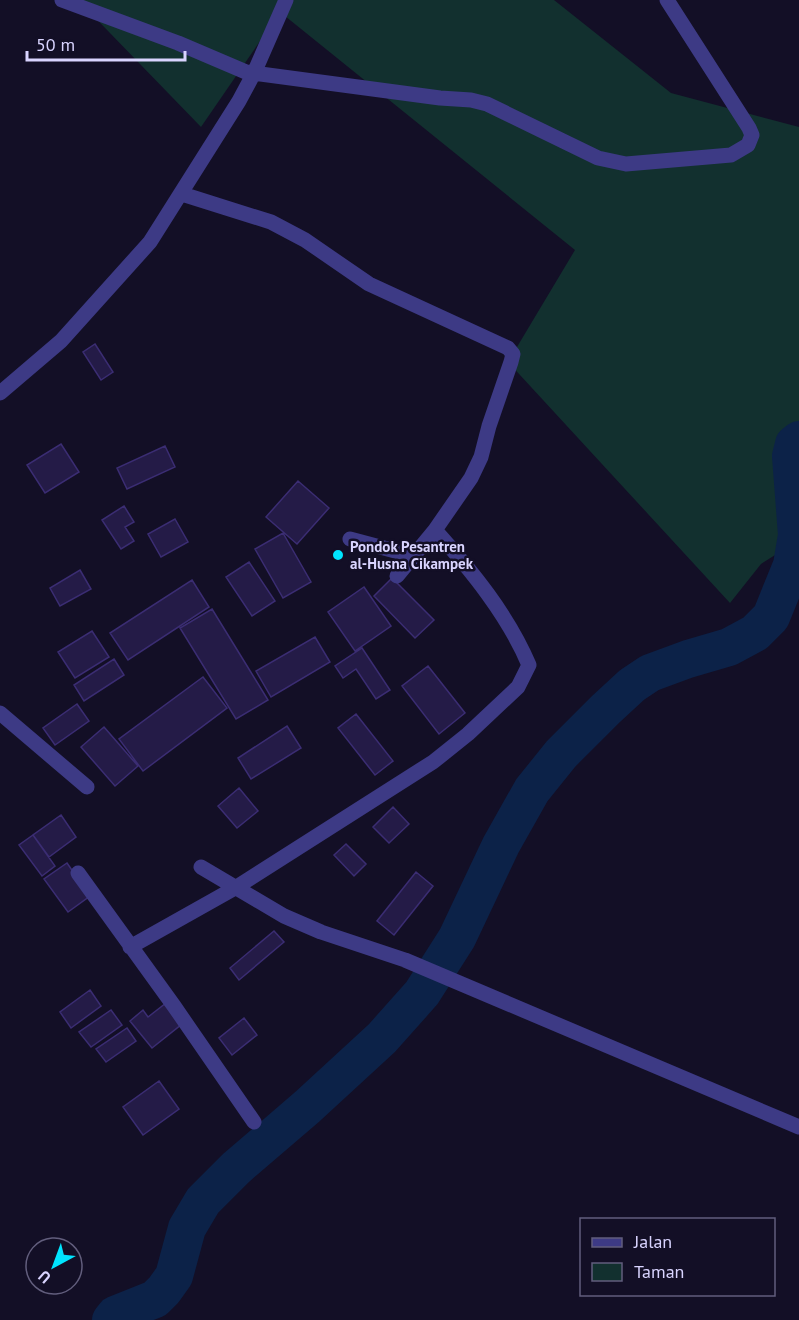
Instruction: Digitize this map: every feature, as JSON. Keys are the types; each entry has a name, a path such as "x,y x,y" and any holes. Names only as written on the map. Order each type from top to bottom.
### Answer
{"street":[{"path":"62,0 254,74 479,102 508,113 598,158 626,164 731,155 747,145 752,135 667,0"},
{"path":"0,393 39,362 82,320 150,242 182,194 254,74 286,0"},
{"path":"182,194 271,222 305,240 369,284 508,348 513,354 481,457 471,478 435,530 397,576"},
{"path":"130,947 235,888 433,762 497,708 518,687 530,665 488,594 435,530"},
{"path":"350,539 414,556"},
{"path":"0,713 87,786"},
{"path":"201,867 284,916 321,932 405,960 799,1127"},
{"path":"78,873 254,1122"}],"green space":[{"path":"78,0 554,0 671,93 799,127 799,540 761,564 730,603 508,362 575,250 280,12 201,127"}],"building":[{"path":"95,344 113,372 101,380 83,352"},
{"path":"61,444 79,472 45,493 27,465"},
{"path":"165,446 175,467 127,489 117,468"},
{"path":"298,481 329,508 297,544 266,517"},
{"path":"124,506 134,522 125,527 134,541 121,549 102,520"},
{"path":"175,519 188,542 161,557 148,534"},
{"path":"283,533 311,582 283,598 255,549"},
{"path":"249,562 275,601 252,616 226,577"},
{"path":"80,570 91,589 60,606 50,588"},
{"path":"392,578 434,620 415,638 374,596"},
{"path":"192,580 209,607 128,660 110,633"},
{"path":"364,587 391,626 355,651 328,612"},
{"path":"212,609 268,700 236,719 180,628"},
{"path":"92,631 109,657 75,678 58,652"},
{"path":"315,637 330,662 271,697 256,671"},
{"path":"362,648 390,690 376,699 356,669 343,678 335,666"},
{"path":"114,659 124,675 84,701 74,685"},
{"path":"428,666 465,713 439,734 402,686"},
{"path":"203,677 227,708 143,771 119,739"},
{"path":"77,704 89,721 55,745 43,728"},
{"path":"356,714 393,761 375,775 338,728"},
{"path":"287,726 301,748 251,779 238,758"},
{"path":"104,727 138,766 115,786 81,747"},
{"path":"239,788 258,811 237,828 218,806"},
{"path":"393,807 409,824 389,843 373,827"},
{"path":"61,815 76,837 49,857 33,835"},
{"path":"33,835 55,866 42,876 19,845"},
{"path":"346,844 366,864 354,876 334,855"},
{"path":"67,863 90,896 68,912 44,879"},
{"path":"416,872 433,886 394,935 377,921"},
{"path":"274,931 284,942 239,980 230,968"},
{"path":"90,990 101,1006 71,1028 60,1012"},
{"path":"166,1003 182,1024 152,1048 130,1021 143,1010 148,1017"},
{"path":"111,1010 122,1025 91,1047 79,1032"},
{"path":"244,1018 257,1035 232,1055 219,1038"},
{"path":"127,1028 136,1041 106,1062 96,1049"},
{"path":"159,1081 179,1109 143,1135 123,1107"}],"waterway":[{"path":"111,1320 115,1315 155,1299 164,1290 174,1276 187,1228 203,1201 236,1168 382,1038 422,993 457,938 501,845 532,790 561,754 632,685 650,673 729,647 755,633 771,617 792,565 797,535 791,456 794,444 799,440"}],"place":[{"name":"Pondok Pesantren al-Husna Cikampek","path":"338,555"}]}
